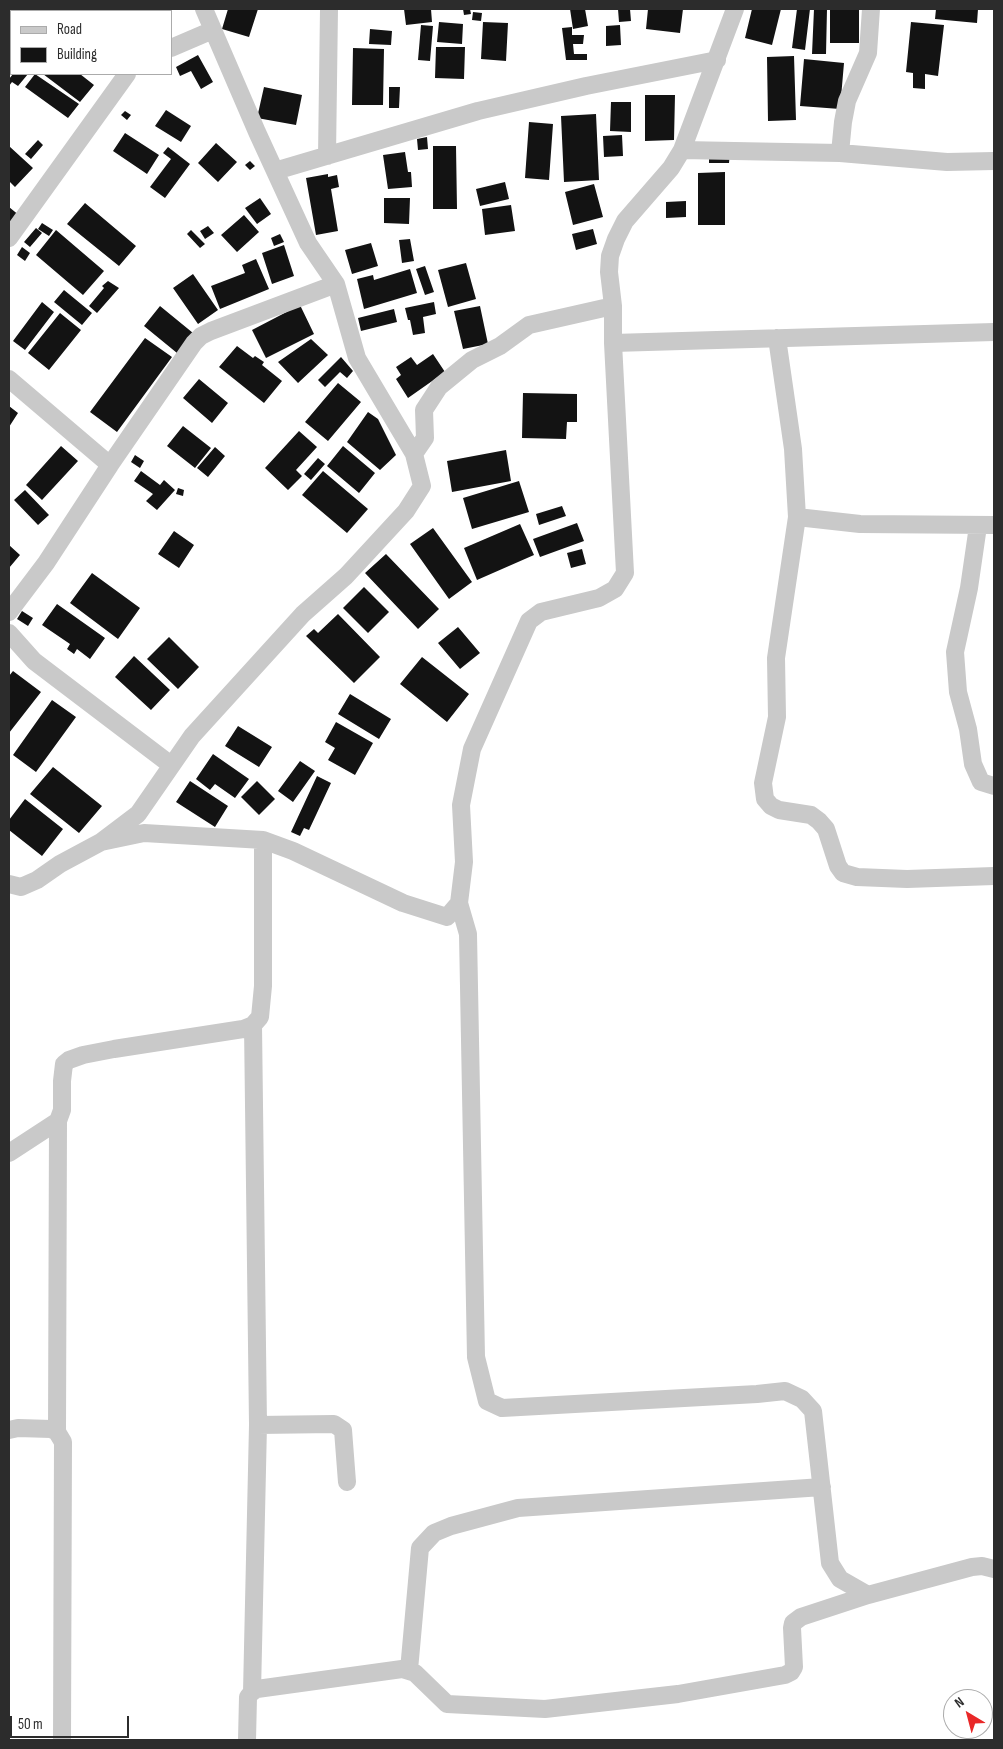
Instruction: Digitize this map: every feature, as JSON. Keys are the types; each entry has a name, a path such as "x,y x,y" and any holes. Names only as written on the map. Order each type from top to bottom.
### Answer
{"street":[{"path":"9,884 21,887 37,880 60,864 101,842 138,814 192,736 303,614 346,576 406,512 422,486 414,454 357,358 336,284 308,243 204,9"},
{"path":"327,156 329,9"},
{"path":"734,9 717,60 682,150 671,168 625,221 610,256 609,272 625,573 615,589 598,598 540,612 529,621 472,749 461,805 464,862 459,903 468,934 476,1357 487,1401 502,1408 747,1395 785,1391 802,1399 813,1411 830,1563 840,1579 868,1594"},
{"path":"840,153 842,122 847,102 868,53 871,9"},
{"path":"172,48 213,30"},
{"path":"275,171 478,110 717,60"},
{"path":"9,238 126,75"},
{"path":"682,150 840,153 947,162 994,161"},
{"path":"9,612 46,563 171,373 194,342 201,336 336,284"},
{"path":"414,454 424,438 424,410 439,387 472,360 500,346 529,325 612,306"},
{"path":"613,343 994,332"},
{"path":"777,338 793,449 797,517 776,658 777,717 763,783 765,799 770,806 779,810 811,815 818,821 826,829 838,866 844,873 857,877 907,879 994,876"},
{"path":"9,379 110,465"},
{"path":"797,517 860,524 986,526 969,588 955,652 958,692 968,729 972,764 981,782 994,786"},
{"path":"9,633 34,661 172,765"},
{"path":"101,842 144,833 264,840 293,851 403,903 447,916 459,903"},
{"path":"62,1740 63,1442 57,1432 58,1121 62,1110 64,1064 83,1055 243,1029 253,1025 260,1017 262,1007 264,840"},
{"path":"252,1692 258,1425 253,1025"},
{"path":"9,1153 58,1121"},
{"path":"258,1425 334,1424 343,1430 348,1482"},
{"path":"9,1430 18,1428 51,1429 57,1432"},
{"path":"409,1670 420,1548 434,1533 451,1526 518,1508 822,1488"},
{"path":"247,1740 248,1696 257,1689 402,1669 415,1673 447,1704 545,1709 678,1694 785,1675 791,1672 794,1667 792,1628 793,1623 801,1616 868,1594 972,1567 982,1566 994,1569"}],"building":[{"path":"85,9 114,10 86,10"},
{"path":"126,9 157,9 157,10"},
{"path":"228,9 258,9 249,37 222,29"},
{"path":"404,9 431,9 432,22 406,25"},
{"path":"463,9 470,9 471,14 464,15"},
{"path":"570,9 585,9 588,26 573,29"},
{"path":"618,9 630,9 631,21 619,22"},
{"path":"648,9 683,9 680,33 646,29"},
{"path":"752,9 781,9 772,45 745,38"},
{"path":"797,9 810,9 805,50 792,48"},
{"path":"814,9 827,9 826,54 812,54"},
{"path":"830,9 859,9 859,43 830,43"},
{"path":"936,9 978,9 977,23 935,19"},
{"path":"473,12 482,13 481,21 472,20"},
{"path":"439,22 463,24 462,44 437,42"},
{"path":"483,22 508,23 506,61 481,59"},
{"path":"911,22 944,25 938,76 925,74 925,89 913,88 913,73 906,72"},
{"path":"421,25 433,26 430,61 418,60"},
{"path":"620,25 621,45 606,46 606,26"},
{"path":"572,27 572,35 584,35 583,44 573,44 574,54 587,54 587,60 566,60 562,28"},
{"path":"370,29 392,31 391,45 369,44"},
{"path":"9,30 10,66 9,68"},
{"path":"436,47 465,47 464,79 435,78"},
{"path":"353,48 384,49 383,105 352,105"},
{"path":"198,55 213,82 201,89 191,71 180,76 176,67"},
{"path":"794,56 796,120 768,121 767,57"},
{"path":"804,59 844,63 840,109 800,106"},
{"path":"12,75 27,75 18,86 12,82 9,86 9,79"},
{"path":"34,75 36,75 79,104 68,118 25,87"},
{"path":"44,75 81,75 94,85 80,102"},
{"path":"264,87 302,95 296,125 257,118"},
{"path":"389,87 400,87 399,108 389,108"},
{"path":"645,95 675,95 674,140 645,141"},
{"path":"611,102 631,102 631,132 610,131"},
{"path":"166,110 191,126 181,142 155,126"},
{"path":"125,111 131,115 127,120 121,115"},
{"path":"596,114 599,180 564,182 561,116"},
{"path":"529,122 553,124 549,180 525,178"},
{"path":"125,133 159,155 147,174 113,151"},
{"path":"622,135 623,156 604,157 603,136"},
{"path":"427,137 428,149 418,150 417,139"},
{"path":"38,140 43,145 31,159 25,154"},
{"path":"216,143 237,162 218,182 198,163"},
{"path":"9,146 33,168 15,187 9,181"},
{"path":"433,146 456,146 457,209 433,209"},
{"path":"168,147 190,164 165,198 150,187 171,159 163,153"},
{"path":"405,152 408,172 411,172 412,187 388,189 383,155"},
{"path":"709,152 730,152 729,163 709,163"},
{"path":"250,161 255,166 250,170 245,165"},
{"path":"725,172 725,225 698,225 698,173"},
{"path":"328,174 328,177 337,175 339,187 331,189 338,231 316,235 306,178"},
{"path":"505,182 509,199 480,206 476,189"},
{"path":"594,184 603,217 573,225 565,192"},
{"path":"260,198 271,214 257,224 245,208"},
{"path":"384,198 410,198 409,224 384,223"},
{"path":"686,201 686,217 666,218 666,202"},
{"path":"85,203 136,246 119,266 67,224"},
{"path":"511,205 515,231 485,235 482,209"},
{"path":"9,207 20,216 9,230"},
{"path":"244,215 259,232 237,252 221,235"},
{"path":"42,223 53,230 49,236 38,229"},
{"path":"208,226 214,233 205,239 200,231"},
{"path":"36,228 42,233 30,247 24,242"},
{"path":"593,229 597,244 576,250 572,234"},
{"path":"56,230 104,271 83,295 36,255"},
{"path":"191,230 205,244 200,248 187,234"},
{"path":"280,234 284,242 274,246 271,238"},
{"path":"410,239 414,261 402,263 399,240"},
{"path":"371,243 378,266 352,274 345,250"},
{"path":"284,245 294,276 272,284 262,253"},
{"path":"22,247 30,253 25,261 17,255"},
{"path":"256,259 269,289 220,309 211,286 245,273 242,265"},
{"path":"466,263 476,299 448,307 438,270"},
{"path":"425,266 434,292 425,295 416,269"},
{"path":"410,269 417,293 364,309 357,279 373,275 374,280"},
{"path":"193,274 218,310 198,324 173,288"},
{"path":"108,281 119,288 97,313 89,306 104,288 102,286"},
{"path":"64,290 92,313 82,325 54,302"},
{"path":"42,302 54,312 25,350 13,341"},
{"path":"434,302 436,314 423,317 425,333 413,335 405,308"},
{"path":"300,305 314,334 266,358 252,330"},
{"path":"160,306 193,333 177,353 144,326"},
{"path":"480,306 488,344 463,349 454,311"},
{"path":"394,309 397,322 361,331 358,318"},
{"path":"60,313 81,330 49,370 28,353"},
{"path":"145,338 172,357 117,432 90,412"},
{"path":"311,339 328,355 298,383 278,362"},
{"path":"237,346 253,358 255,356 264,362 262,365 282,381 264,403 219,367"},
{"path":"433,354 445,372 408,398 396,379 401,375 396,367 411,357 417,365"},
{"path":"341,357 353,371 347,378 340,372 325,387 318,380"},
{"path":"199,379 228,403 212,423 183,398"},
{"path":"338,383 361,402 328,441 305,422"},
{"path":"523,393 577,394 577,422 567,422 566,439 522,438"},
{"path":"9,406 18,413 9,427"},
{"path":"368,412 378,419 396,455 380,470 347,442"},
{"path":"183,426 211,448 195,468 167,446"},
{"path":"299,431 317,447 296,470 302,476 288,490 265,468"},
{"path":"61,446 78,461 42,500 26,485"},
{"path":"343,446 375,473 359,493 327,466"},
{"path":"215,447 225,456 208,477 197,468"},
{"path":"506,450 511,481 452,492 447,461"},
{"path":"135,455 144,461 140,468 131,462"},
{"path":"318,458 325,464 311,480 304,474"},
{"path":"141,471 160,485 164,480 175,490 157,510 146,501 153,494 134,481"},
{"path":"323,471 368,509 347,533 302,495"},
{"path":"519,481 529,512 472,529 463,498"},
{"path":"178,488 184,490 183,496 176,494"},
{"path":"25,490 49,515 38,525 14,500"},
{"path":"562,506 566,516 539,525 536,514"},
{"path":"577,523 584,541 540,557 533,539"},
{"path":"520,524 534,555 477,580 464,548"},
{"path":"433,528 472,582 449,599 410,544"},
{"path":"174,531 194,545 179,568 158,554"},
{"path":"9,545 20,555 9,568"},
{"path":"582,549 586,564 571,568 567,553"},
{"path":"386,554 439,609 418,629 365,573"},
{"path":"92,573 140,608 118,639 70,603"},
{"path":"364,587 389,612 368,633 343,608"},
{"path":"57,604 105,638 90,659 77,649 74,654 67,649 70,644 42,625"},
{"path":"22,611 33,618 28,626 17,619"},
{"path":"338,614 380,657 354,683 306,636 314,629 318,633"},
{"path":"458,627 480,653 460,669 438,643"},
{"path":"169,637 199,667 178,689 147,659"},
{"path":"134,656 170,690 151,710 115,677"},
{"path":"422,657 469,694 447,722 400,684"},
{"path":"13,671 41,692 9,733 9,676"},
{"path":"350,694 391,719 379,739 338,714"},
{"path":"52,700 76,717 36,772 13,755"},
{"path":"336,722 373,743 355,775 328,760 335,748 325,742"},
{"path":"238,726 272,747 259,767 225,746"},
{"path":"213,754 249,779 235,798 215,784 210,790 196,779"},
{"path":"300,761 315,771 293,802 278,791"},
{"path":"53,767 102,806 79,833 30,794"},
{"path":"317,776 331,783 309,830 304,828 300,836 291,832"},
{"path":"190,781 228,806 215,827 176,802"},
{"path":"257,781 275,799 259,815 241,797"},
{"path":"25,799 63,829 42,856 9,830 9,820"}]}
